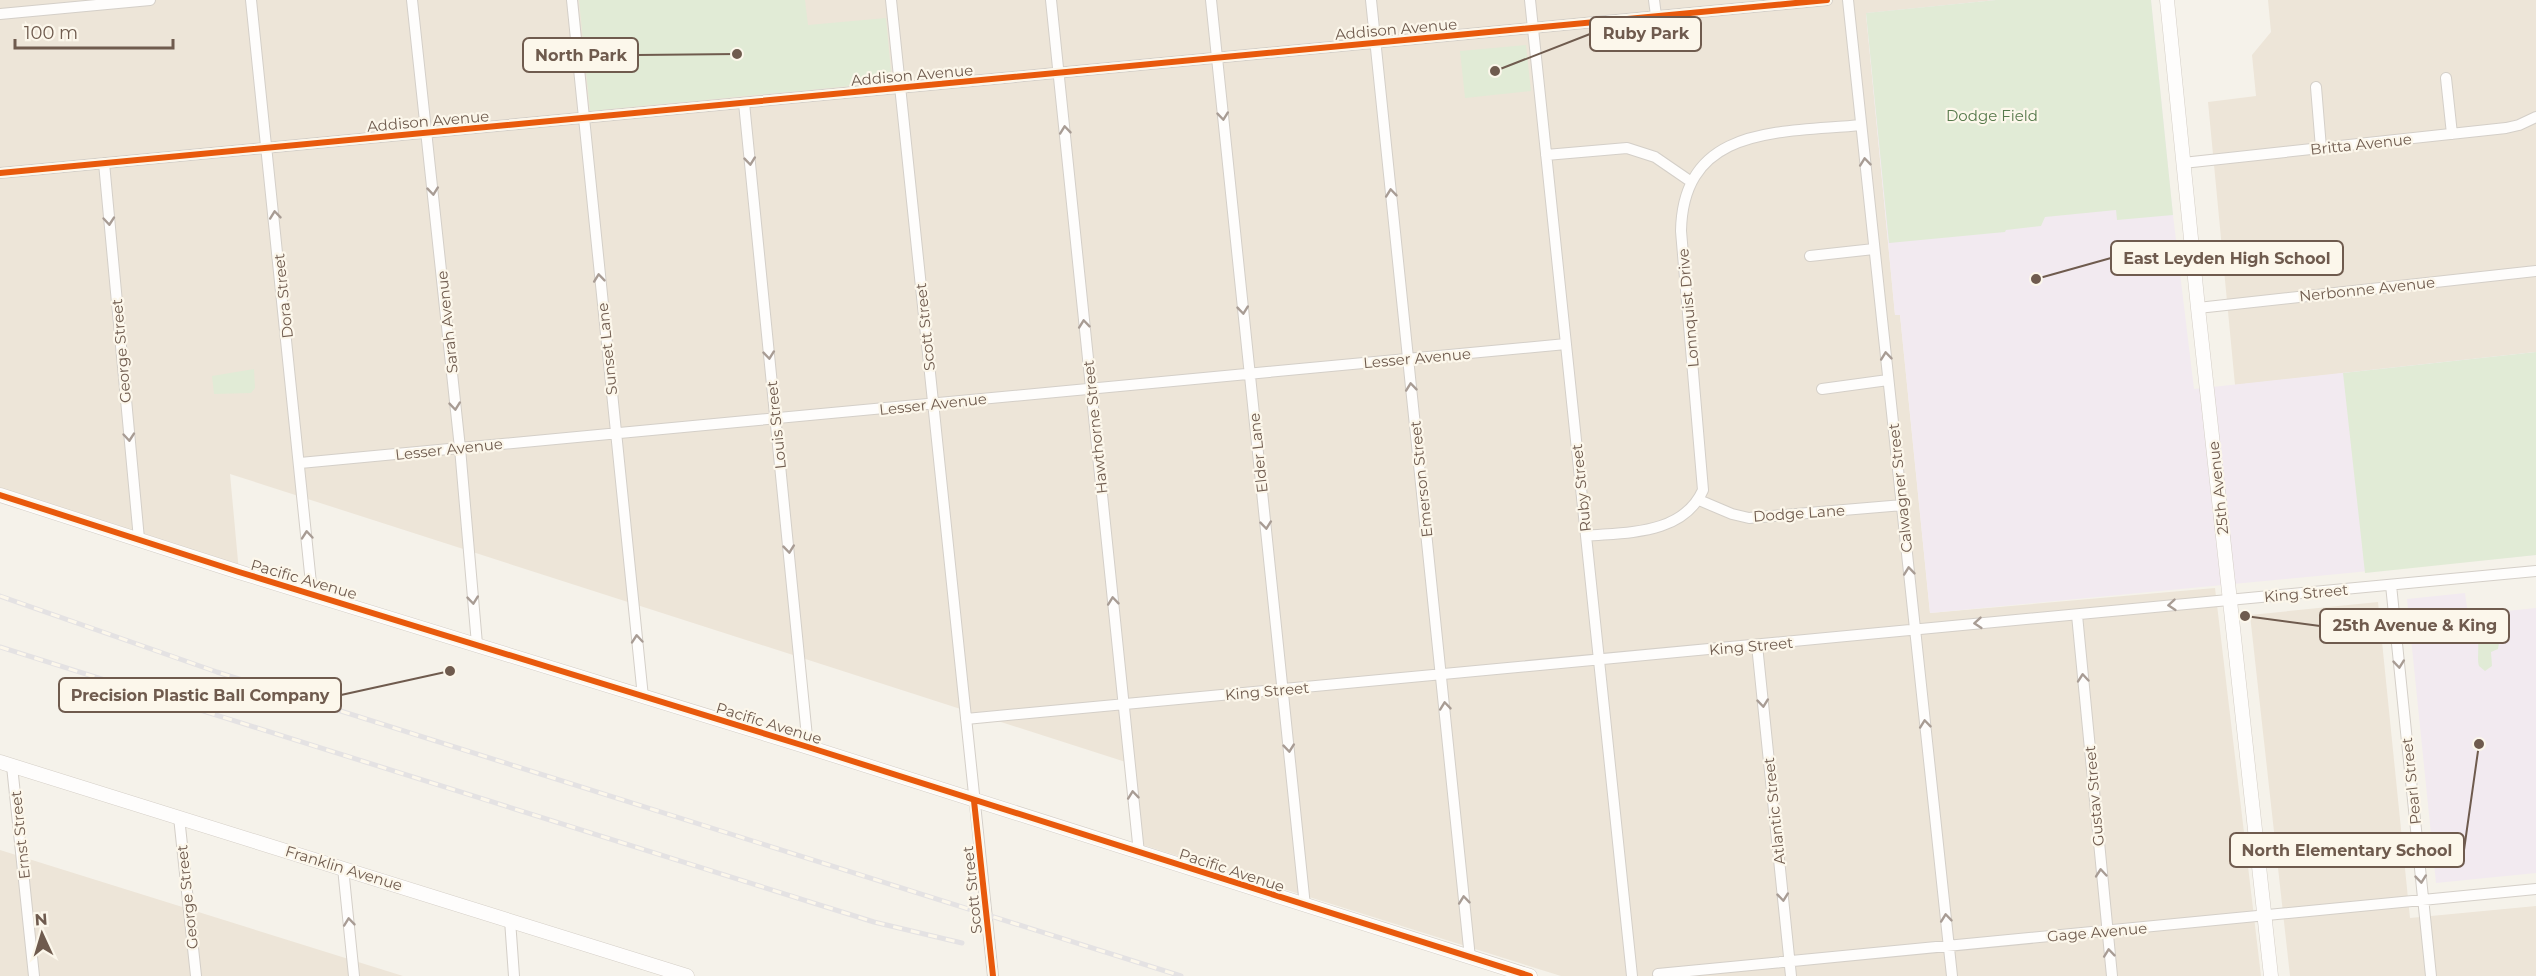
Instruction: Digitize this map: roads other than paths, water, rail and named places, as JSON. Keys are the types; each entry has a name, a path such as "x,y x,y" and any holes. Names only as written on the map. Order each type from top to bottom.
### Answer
{"street":[{"path":"0,14 150,0"},
{"name":"Dora Street","path":"251,0 312,593"},
{"name":"Sarah Avenue","path":"412,0 460,448 477,644"},
{"name":"Sunset Lane","path":"572,0 643,697"},
{"name":"Scott Street","path":"891,0 993,976"},
{"name":"Hawthorne Street","path":"1051,0 1139,853"},
{"name":"Elder Lane","path":"1211,0 1305,906"},
{"name":"Emerson Street","path":"1371,0 1470,958"},
{"name":"Ruby Street","path":"1530,0 1632,976"},
{"path":"1654,0 1656,15"},
{"name":"Addison Avenue","path":"0,173 1827,0"},
{"name":"Calwagner Street","path":"1848,0 1952,976"},
{"name":"25th Avenue","path":"2167,0 2198,308 2271,976"},
{"path":"2446,78 2452,134"},
{"path":"2316,87 2321,148"},
{"name":"Louis Street","path":"744,103 808,747"},
{"name":"Britta Avenue","path":"2183,163 2506,128 2536,117"},
{"name":"Lonnquist Drive","path":"1699,500 1703,490 1703,478 1681,231 1681,215 1690,181 1706,162 1720,151 1755,136 1861,125"},
{"path":"1546,154 1626,148 1655,158 1690,181"},
{"name":"George Street","path":"104,163 139,539"},
{"path":"1810,256 1874,249"},
{"name":"Nerbonne Avenue","path":"2198,308 2536,271"},
{"name":"Lesser Avenue","path":"300,463 1566,344"},
{"path":"1822,389 1888,380"},
{"name":"Pacific Avenue","path":"0,495 239,572 808,747 1530,976"},
{"path":"1586,536 1662,526 1675,520 1699,500"},
{"name":"Dodge Lane","path":"1699,500 1732,514 1749,518 1903,505"},
{"name":"King Street","path":"966,719 2536,572"},
{"name":"Pearl Street","path":"2391,585 2431,976"},
{"name":"Gustav Street","path":"2077,615 2112,976"},
{"name":"Atlantic Street","path":"1757,645 1791,976"},
{"name":"Franklin Avenue","path":"6,764 687,976"},
{"name":"Ernst Street","path":"6,764 34,976"},
{"name":"George Street","path":"179,817 196,976"},
{"path":"343,868 354,976"},
{"name":"Gage Avenue","path":"1658,975 2536,889"},
{"path":"510,920 514,976"}],"railway":[{"path":"0,596 217,672 1181,976"},
{"path":"0,647 874,922 962,943"}],"place":[{"name":"North Park","path":"737,54"},
{"name":"Ruby Park","path":"1495,71"},
{"name":"East Leyden High School","path":"2036,279"},
{"name":"25th Avenue & King","path":"2245,616"},
{"name":"Precision Plastic Ball Company","path":"450,671"},
{"name":"North Elementary School","path":"2479,744"}],"park label":[{"name":"Dodge Field","path":"1992,115"}]}
